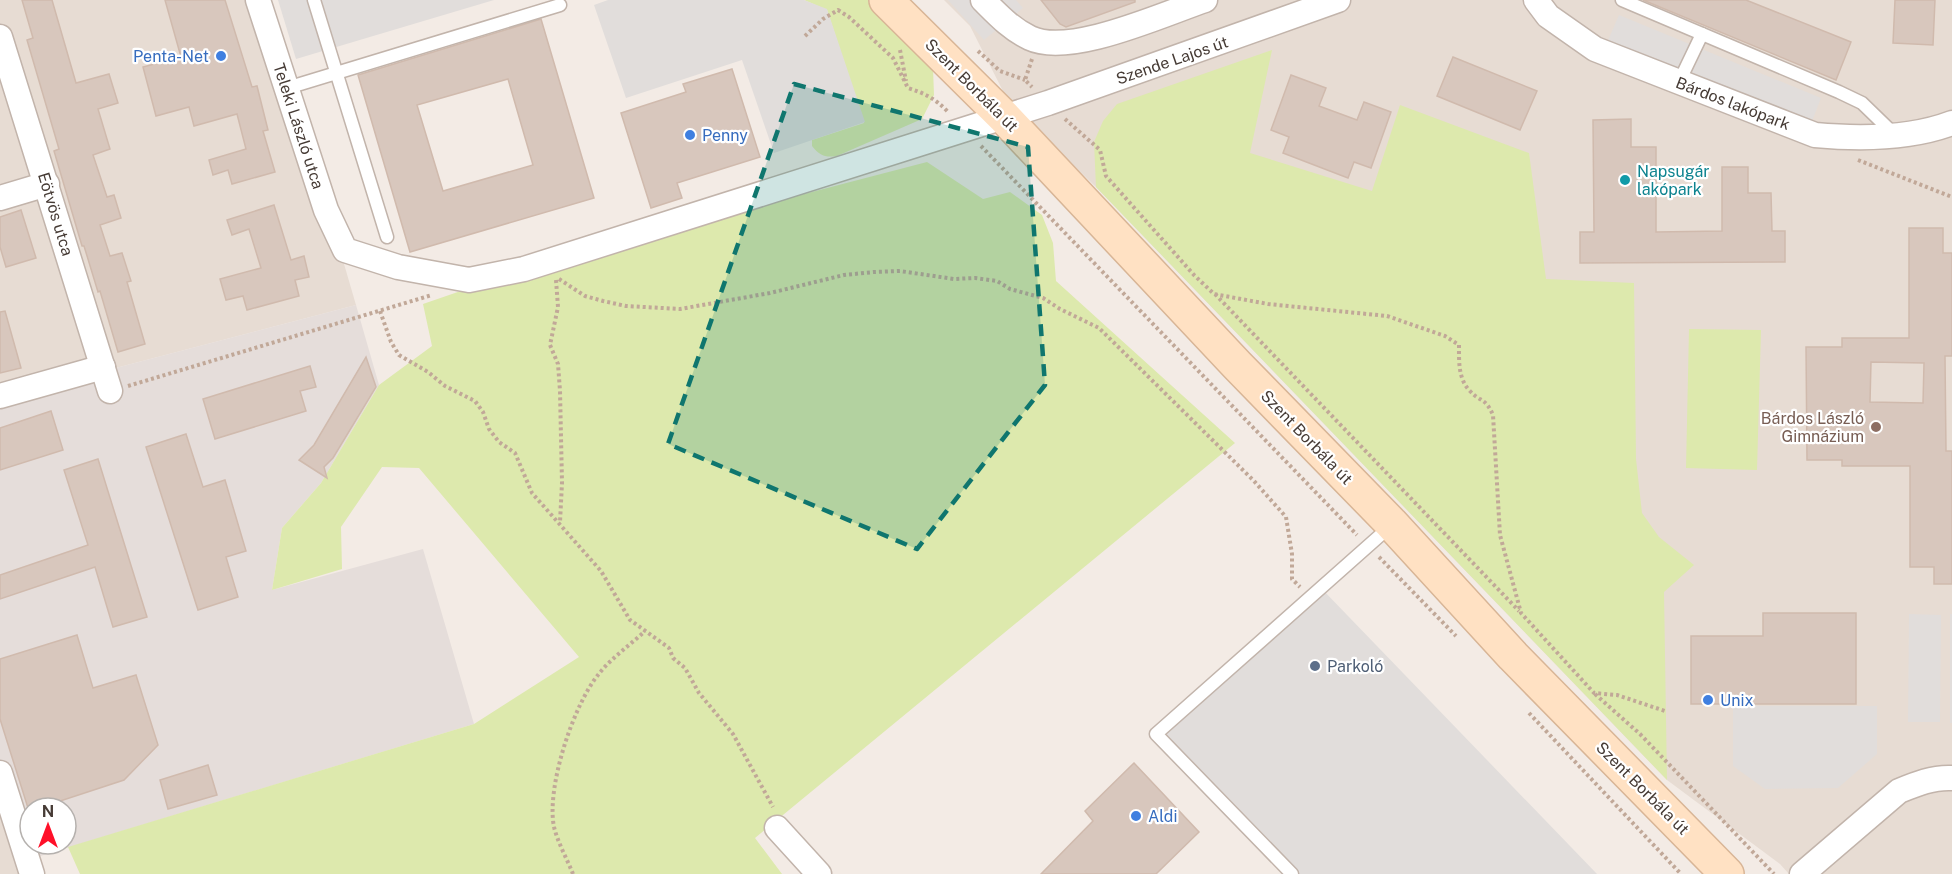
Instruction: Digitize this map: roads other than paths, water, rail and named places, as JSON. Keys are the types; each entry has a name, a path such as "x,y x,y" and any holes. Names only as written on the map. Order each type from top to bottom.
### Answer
{"street":[{"name":"Teleki László utca","path":"258,0 326,210 345,250 398,267 469,280"},
{"name":"Szent Borbála út","path":"886,0 1004,117 1236,365 1390,523 1513,656 1728,874"},
{"path":"984,0 1005,23 1038,41 1072,43 1092,39 1205,0"},
{"name":"Szende Lajos út","path":"469,280 524,269 1048,104 1338,0"},
{"name":"Bárdos lakópark","path":"1536,0 1548,15 1595,49 1815,135 1844,137 1895,135 1952,123"},
{"name":"Eötvös utca","path":"0,37 110,391"},
{"path":"0,198 47,184"},
{"path":"0,396 103,367"},
{"path":"0,773 5,807 32,874"},
{"path":"1802,874 1899,791 1918,783 1952,778"},
{"path":"777,828 819,874"}],"lane":[{"path":"314,0 387,237"},
{"path":"1622,0 1862,103 1895,135"},
{"path":"287,88 561,5"},
{"path":"1678,82 1702,34"},
{"path":"1292,874 1156,734 1385,531 1390,523"}],"place":[{"name":"Penta-Net","path":"221,56"},
{"name":"Penny","path":"690,135"},
{"name":"Napsugár lakópark","path":"1625,180"},
{"name":"Bárdos László Gimnázium","path":"1876,427"},
{"name":"Parkoló","path":"1315,666"},
{"name":"Unix","path":"1708,700"},
{"name":"Aldi","path":"1136,816"}]}
